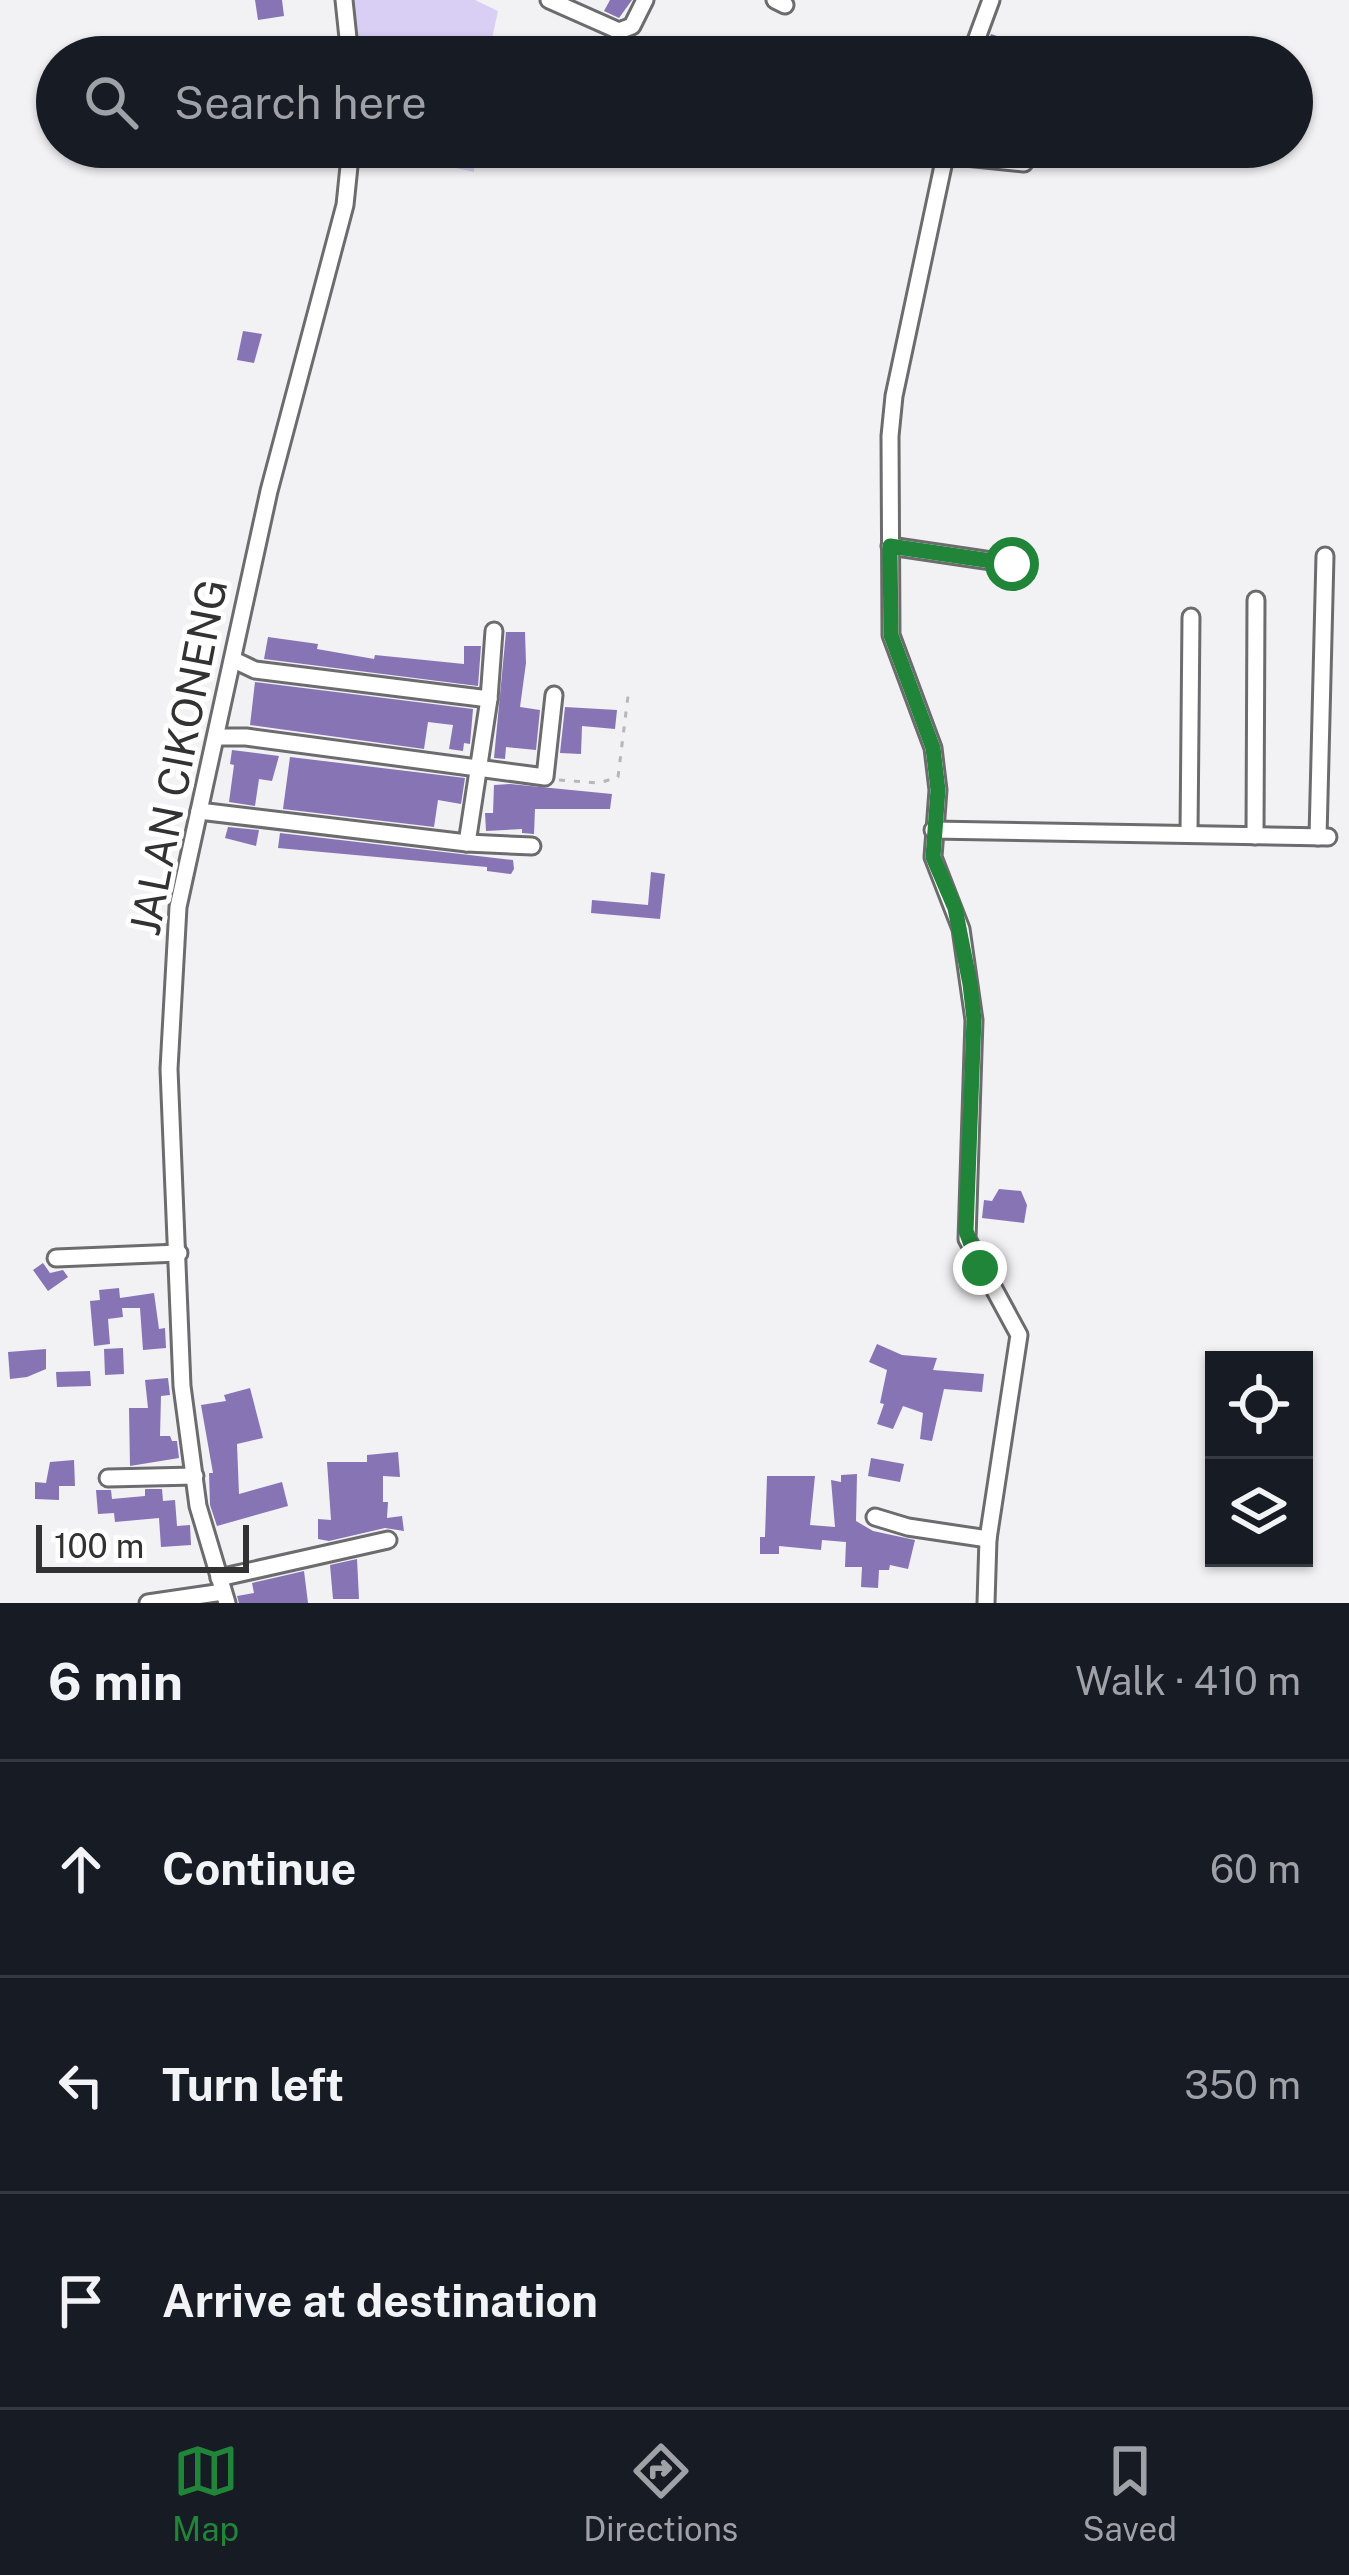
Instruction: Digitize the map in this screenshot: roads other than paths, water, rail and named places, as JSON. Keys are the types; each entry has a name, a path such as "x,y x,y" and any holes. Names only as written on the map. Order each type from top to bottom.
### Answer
{"street":[{"path":"344,0 348,36"},
{"path":"561,3 624,31 632,26 645,0"},
{"path":"978,36 991,0"},
{"name":"JALAN CIKONENG","path":"223,1591 198,1506 182,1386 169,1070 178,907 269,490 345,205 349,168"},
{"path":"942,168 890,436 891,635 933,748 938,790 933,857 961,929 974,1019 967,1239 1019,1336 988,1539 986,1603"},
{"path":"890,546 1012,564"},
{"path":"933,830 1323,837 1324,556"},
{"path":"1256,600 1256,836"},
{"path":"1189,834 1191,617"},
{"path":"467,843 489,699 494,631"},
{"path":"234,660 255,670 489,699"},
{"path":"218,737 545,777 554,695"},
{"path":"200,811 467,843 532,846"},
{"path":"56,1258 179,1253"},
{"path":"108,1478 195,1476"},
{"path":"875,1517 988,1539"},
{"path":"148,1603 223,1591 388,1540"}]}
